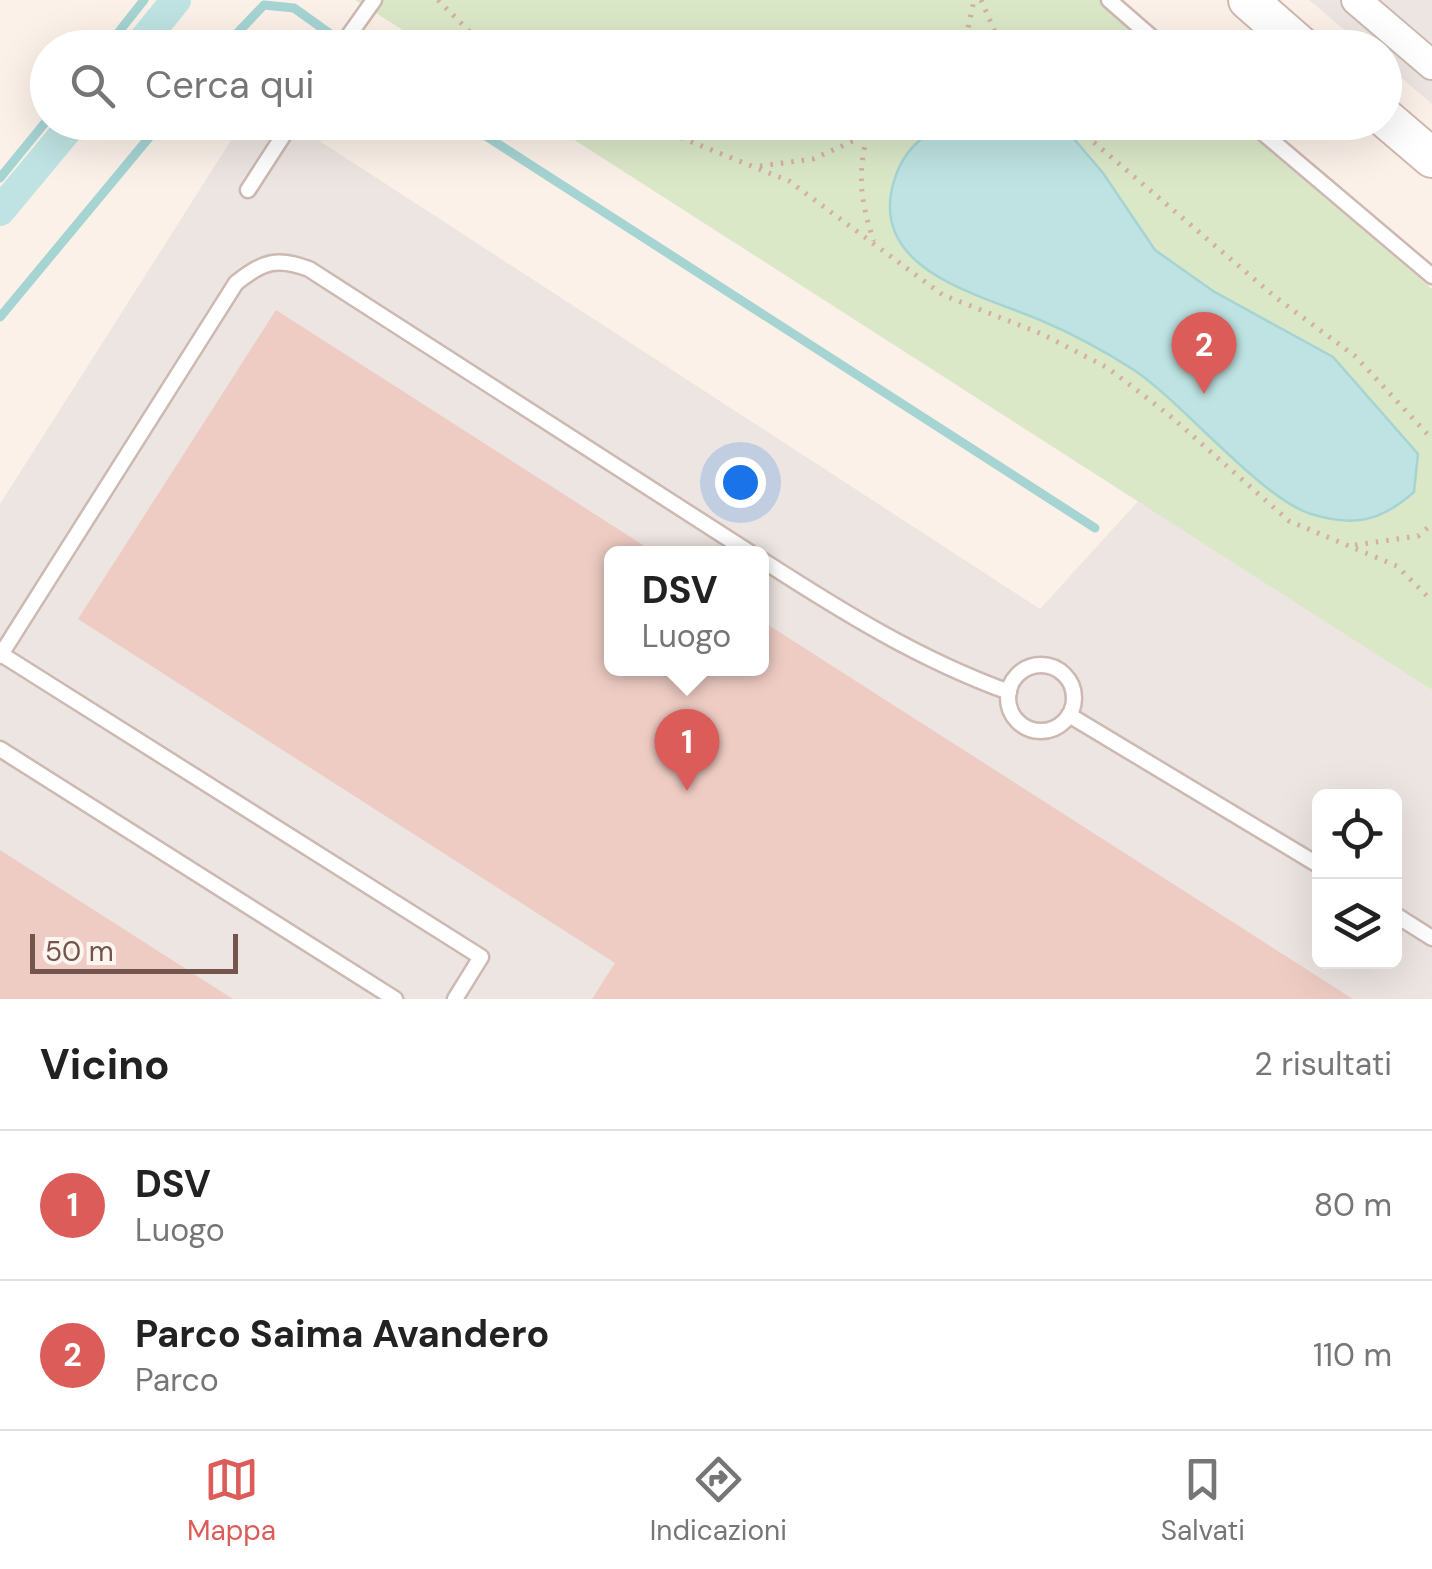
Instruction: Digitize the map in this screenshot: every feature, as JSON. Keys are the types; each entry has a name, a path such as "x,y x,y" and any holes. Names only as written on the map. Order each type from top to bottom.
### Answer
{"main road":[{"path":"1248,0 1282,30"},
{"path":"1402,133 1432,158"}],"street":[{"path":"1356,0 1391,30"},
{"path":"1402,39 1432,65"}],"lane":[{"path":"352,30 374,0"},
{"path":"1109,0 1143,30"},
{"path":"248,190 280,140"},
{"path":"1271,140 1432,276"},
{"path":"455,999 481,958 1,655 236,283 257,266 282,259 310,268 740,546"},
{"path":"769,565 850,617 933,662 1009,692"},
{"path":"1042,665 1053,668 1070,682 1073,704 1069,715 1052,729 1029,729 1012,714 1009,692 1020,673 1042,665"},
{"path":"1069,715 1312,861"},
{"path":"0,749 395,999"},
{"path":"1402,919 1432,938"}],"path":[{"path":"438,0 468,30"},
{"path":"969,30 978,0"},
{"path":"978,0 993,30"},
{"path":"689,140 789,180 943,295 1042,334 1108,368 1169,415 1289,522 1397,566 1432,601"},
{"path":"757,166 813,159 860,140"},
{"path":"867,140 860,162 862,208 876,245"},
{"path":"1091,140 1274,296 1355,356 1432,438"},
{"path":"1351,545 1418,536 1432,524"}],"shaded area":[{"path":"1309,0 1432,0 1432,104 1402,78 1402,30 1345,30"},
{"path":"231,140 318,140 1040,609 1140,499 1432,690 1432,999 0,999 0,504"}],"green space":[{"path":"355,0 1099,0 1133,30 403,30"},
{"path":"575,140 1260,140 1432,289 1432,690"}],"water":[{"path":"921,140 1075,140 1103,173 1155,250 1213,291 1333,357 1418,454 1414,492 1378,516 1354,521 1326,518 1291,505 1246,471 1134,370 1064,331 934,274 912,257 897,237 890,211 894,181"}],"building":[{"path":"276,310 645,546 604,546 604,676 769,676 769,625 1353,999 592,999 615,963 78,619"},
{"path":"0,850 233,999 0,999"}],"waterway":[{"path":"120,30 144,0"},
{"path":"152,30 176,0"},
{"path":"240,30 264,5 294,8 325,30"},
{"path":"0,178 31,140"},
{"path":"0,211 59,140"},
{"path":"0,317 147,140"},
{"path":"492,140 1095,528"}],"place":[{"name":"Parco Saima Avandero","path":"1204,394"},
{"name":"DSV","path":"687,791"}]}
